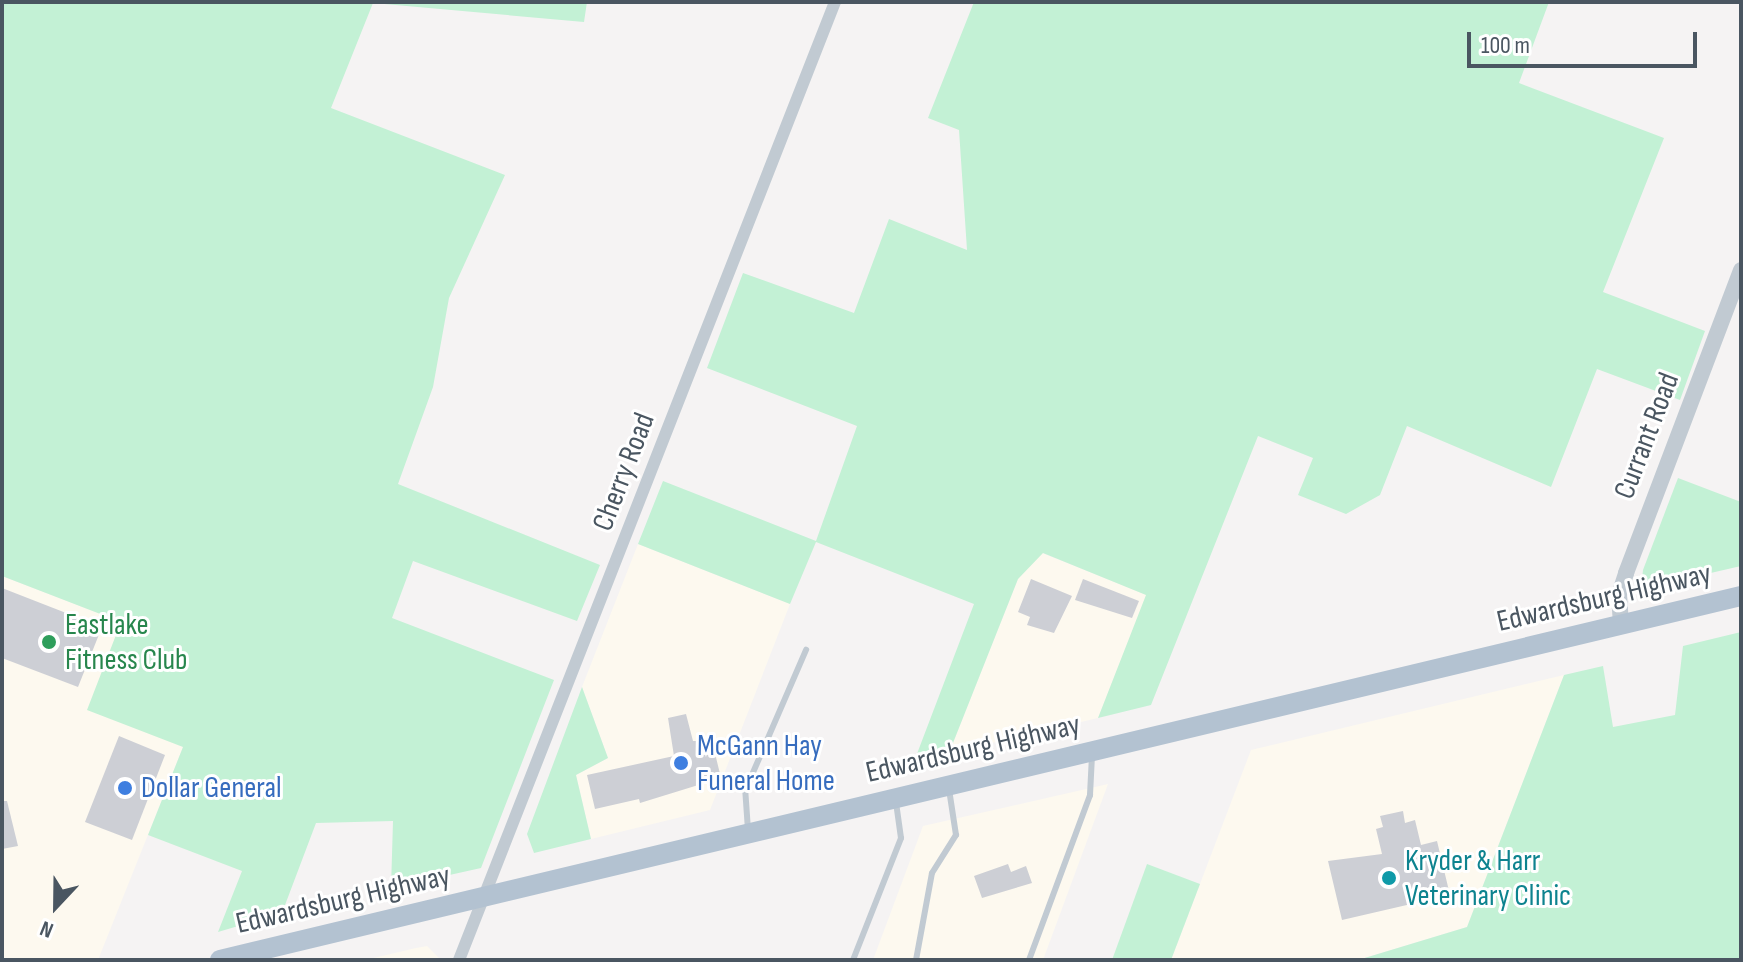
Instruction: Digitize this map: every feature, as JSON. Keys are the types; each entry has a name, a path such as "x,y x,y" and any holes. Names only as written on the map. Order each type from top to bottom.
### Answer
{"main road":[{"name":"Edwardsburg Highway","path":"220,960 1741,596"}],"street":[{"name":"Cherry Road","path":"459,960 487,896 835,2"},
{"name":"Currant Road","path":"1621,624 1619,595 1626,573 1741,270"}],"lane":[{"path":"748,834 745,791 806,650"},
{"path":"1029,960 1090,795 1093,751"},
{"path":"916,960 932,873 956,835 948,786"},
{"path":"853,960 901,838 895,798"}],"shaded area":[{"path":"638,544 790,604 710,810 591,839 576,775 608,758 582,687"},
{"path":"1042,553 1147,595 1098,718 949,753 1018,579"},
{"path":"2,576 122,622 183,747 98,960 2,960"},
{"path":"1564,675 1467,927 1358,960 1171,960 1251,750"},
{"path":"1108,784 1043,960 873,960 923,826"},
{"path":"427,946 441,960 365,960 416,948"}],"green space":[{"path":"2,2 587,2 584,22 373,3 331,108 505,175 449,298 433,387 398,484 600,565 577,621 413,561 392,618 554,680 481,868 391,888 393,821 316,823 282,913 218,932 242,871 148,835 183,747 87,710 121,622 2,576"},
{"path":"974,2 1549,2 1519,83 1664,138 1603,292 1705,331 1680,400 1597,369 1551,487 1407,426 1380,495 1346,514 1298,495 1313,458 1258,436 1151,705 1098,718 1146,595 1043,553 1018,579 949,753 915,759 974,604 816,542 790,604 638,544 663,481 816,541 857,426 707,368 743,273 854,313 889,219 967,250 959,130 928,118"},
{"path":"1678,478 1741,502 1741,566 1650,587 1642,579 1643,570"},
{"path":"1741,632 1741,960 1358,960 1467,927 1564,675 1603,666 1613,727 1675,715 1683,646"},
{"path":"582,687 608,758 576,775 591,839 534,853 527,834"},
{"path":"1147,864 1200,884 1171,960 1112,960"}],"building":[{"path":"1031,579 1072,596 1054,633 1027,625 1030,617 1018,612"},
{"path":"1083,579 1139,601 1132,618 1075,600"},
{"name":"Eastlake Fitness Club","path":"2,588 102,627 78,687 2,658"},
{"name":"McGann Hay Funeral Home","path":"686,714 693,741 712,741 721,778 640,803 639,799 595,809 587,775 674,756 668,718"},
{"name":"Dollar General","path":"119,736 165,755 132,840 85,822"},
{"path":"2,801 7,801 18,846 2,849"},
{"name":"Kryder & Harr Veterinary Clinic","path":"1403,811 1405,823 1415,820 1421,845 1437,841 1450,895 1342,920 1328,861 1382,854 1376,829 1383,827 1380,816"},
{"path":"1008,864 1011,872 1026,866 1032,883 982,898 974,876"}],"place":[{"name":"Eastlake Fitness Club","path":"49,642"},
{"name":"McGann Hay Funeral Home","path":"681,763"},
{"name":"Dollar General","path":"125,788"},
{"name":"Kryder & Harr Veterinary Clinic","path":"1389,878"}]}
